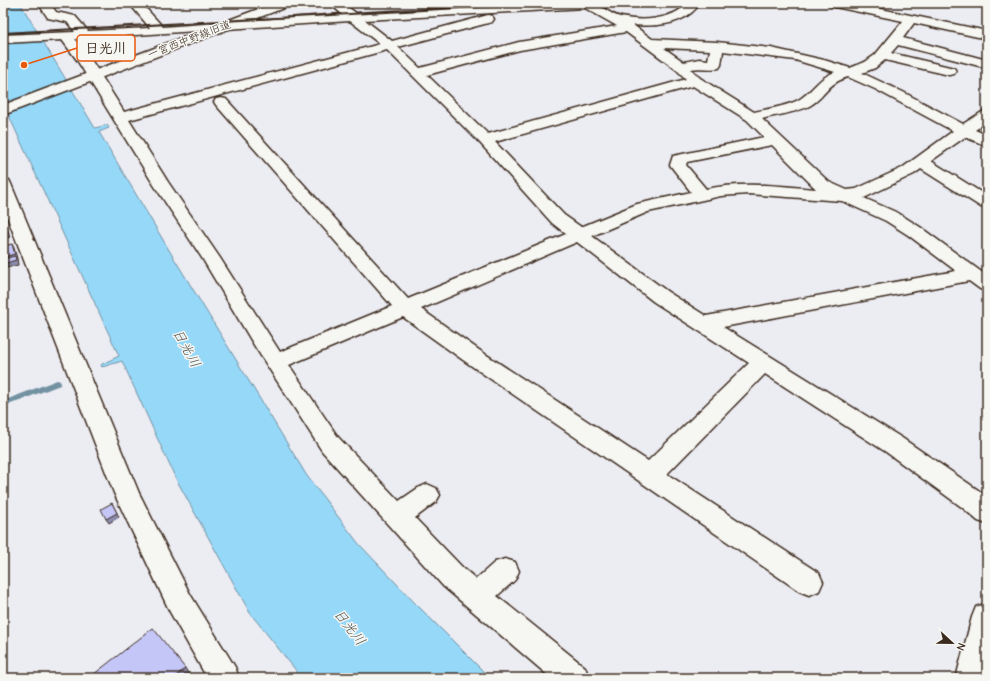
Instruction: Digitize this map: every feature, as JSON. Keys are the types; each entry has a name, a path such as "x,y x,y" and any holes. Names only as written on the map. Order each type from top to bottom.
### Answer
{"street":[{"path":"44,3 52,15 71,19 83,58 276,362 330,444 453,577 574,678"},
{"path":"135,3 159,30"},
{"name":"一宮西中野線旧道","path":"3,110 285,3"},
{"path":"335,3 390,46 418,73 485,140 558,219 661,297 894,445 972,500 987,513"},
{"path":"378,3 379,16"},
{"path":"3,39 75,36 379,16 611,3"},
{"path":"616,20 661,22 679,16 692,7 694,3"},
{"path":"835,3 987,35"},
{"path":"583,4 616,20 628,28 682,67 695,81 752,117 823,186 892,218 914,231 980,280"},
{"path":"120,118 512,13 519,9"},
{"path":"752,117 809,101 827,81 847,71 870,65 895,40 911,19"},
{"path":"418,73 519,46 628,28"},
{"path":"956,56 972,32"},
{"path":"895,40 987,64"},
{"path":"649,43 717,46 761,50 793,55 847,71 868,80 963,131 987,141"},
{"path":"682,67 699,63 714,65 717,46"},
{"path":"881,55 949,72"},
{"path":"485,140 695,81"},
{"path":"221,102 405,308 471,355 810,582"},
{"path":"276,362 643,208 721,191 748,189 843,196 860,194 908,171 920,161 987,115"},
{"path":"702,195 678,165 679,159 775,140"},
{"path":"920,161 987,203"},
{"path":"3,184 127,493 180,603 224,678"},
{"path":"702,324 980,280"},
{"path":"650,475 763,363"},
{"path":"397,516 428,495"},
{"path":"477,597 505,571"},
{"path":"972,678 987,617"}],"water":[{"path":"3,3 20,3 95,128 107,125 109,128 99,132 307,476 359,544 415,603 490,678 302,678 250,613 175,477 122,361 102,367 101,366 102,364 119,356 3,103"}],"building":[{"path":"3,221 6,229 3,230"},
{"path":"12,244 15,254 3,257 3,246"},
{"path":"15,256 16,260 3,264 3,259"},
{"path":"112,503 117,513 106,519 101,509"},
{"path":"153,628 185,668 174,678 89,678"}],"waterway":[{"path":"3,404 57,383"}],"railway":[{"path":"3,33 551,3"}],"place":[{"name":"日光川","path":"24,65"}]}
